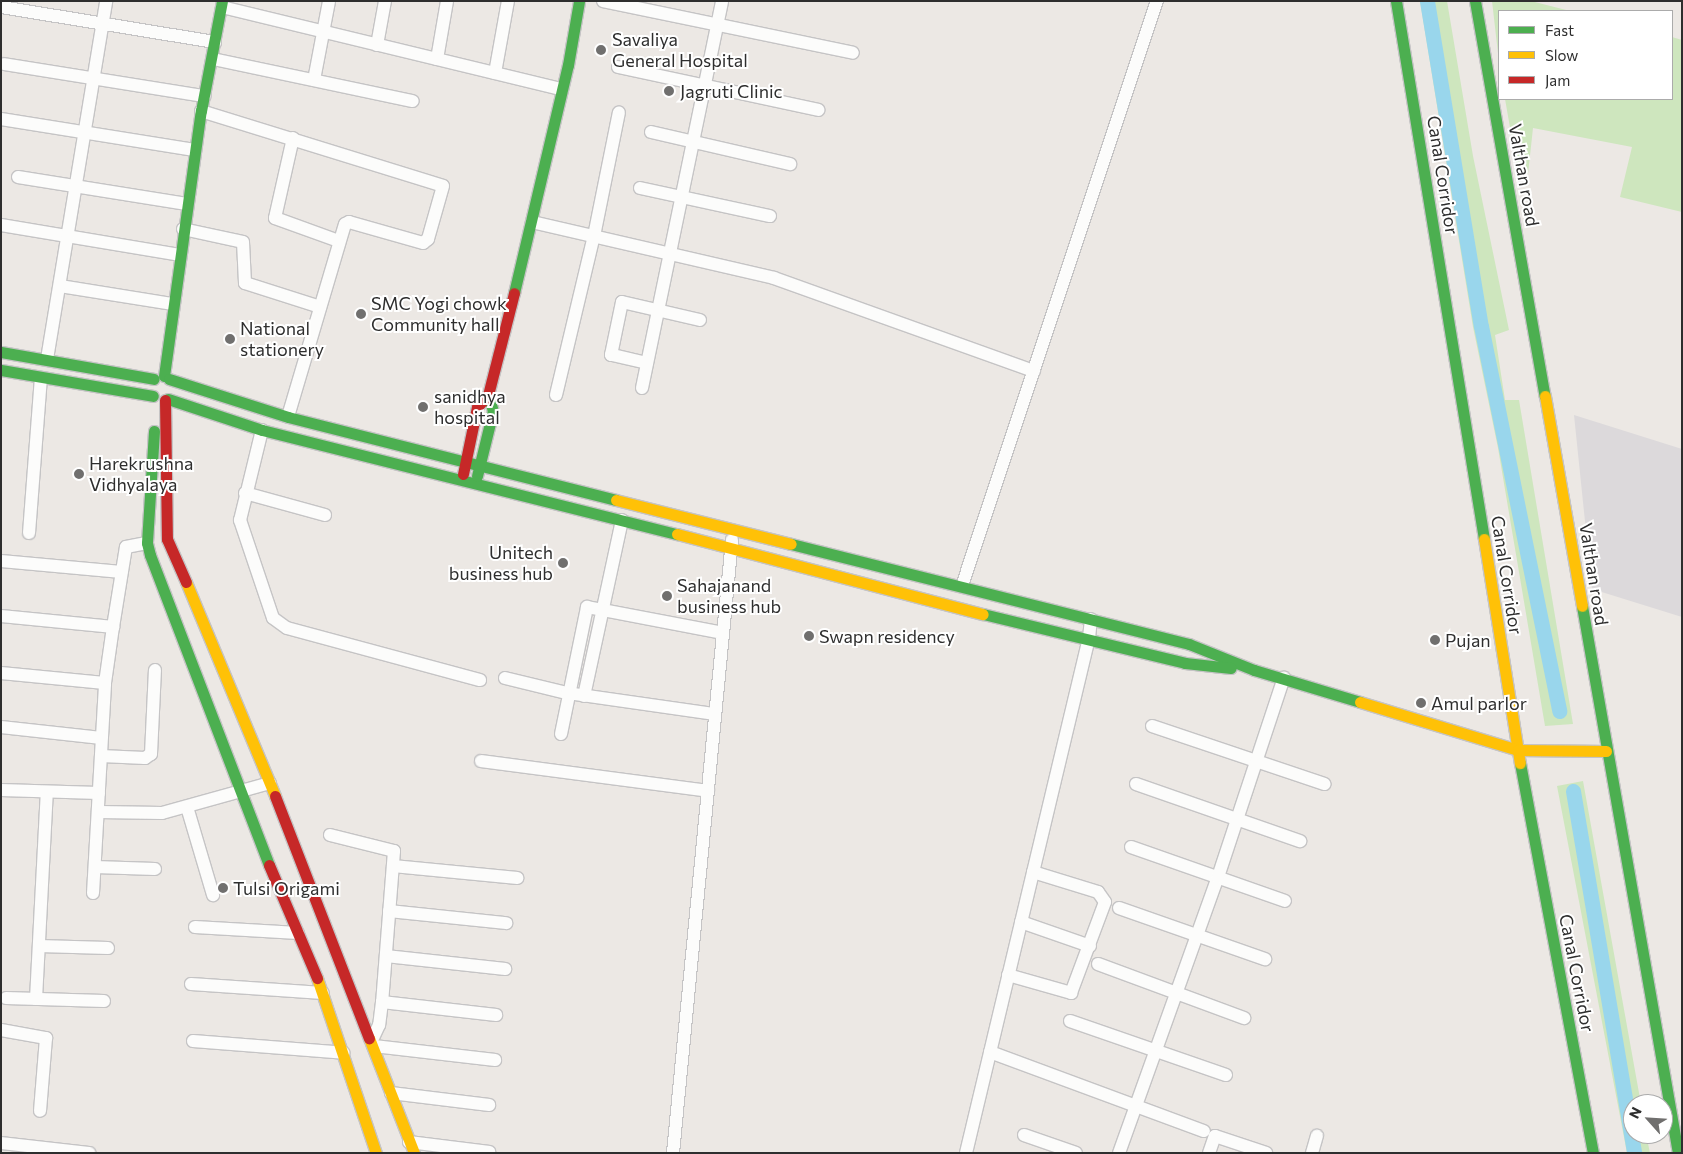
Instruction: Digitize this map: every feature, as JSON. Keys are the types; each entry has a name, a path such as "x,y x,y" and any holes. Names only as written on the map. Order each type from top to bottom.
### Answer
{"street":[{"path":"47,359 106,1"},
{"path":"314,80 329,1"},
{"path":"377,44 385,1"},
{"path":"437,59 447,1"},
{"path":"495,73 508,1"},
{"path":"462,480 477,407 488,395 532,222 562,89 579,1"},
{"path":"603,1 853,53"},
{"path":"642,388 706,86 722,1"},
{"path":"962,586 1157,1"},
{"name":"Canal Corridor","path":"1396,1 1518,750 1593,1153"},
{"name":"Valthan road","path":"1475,1 1678,1153"},
{"path":"489,1152 412,1147 270,783 167,539 160,399 150,389 163,378 172,304 201,111 213,59 222,4 322,31 562,89"},
{"path":"1,8 215,42"},
{"path":"213,59 413,100"},
{"path":"4,64 204,96"},
{"path":"618,68 818,110"},
{"path":"201,111 443,186 426,242 349,222 339,241 288,417"},
{"path":"556,395 594,236 619,112"},
{"path":"1,119 195,150"},
{"path":"651,132 790,164"},
{"path":"293,138 275,218 339,241"},
{"path":"18,177 187,204"},
{"path":"640,188 770,216"},
{"path":"532,222 671,252 774,278 1034,371"},
{"path":"1,225 180,254"},
{"path":"183,229 243,242 244,283 320,307"},
{"path":"60,286 172,304"},
{"path":"647,363 611,355 620,304 624,301 700,320"},
{"path":"1,352 163,378 288,417 735,528 1188,644 1254,670 1518,750 1606,751"},
{"path":"1,370 160,399 262,430 730,547 954,607 1089,638 1185,663 1254,670"},
{"path":"29,533 41,378"},
{"path":"163,378 174,389 160,399 147,543 239,792 324,993 376,1153"},
{"path":"475,484 493,411 488,395"},
{"path":"262,430 245,493 241,524 277,622 287,628 480,680"},
{"path":"245,493 325,515"},
{"path":"584,696 622,520"},
{"path":"673,1153 730,547 735,528"},
{"path":"93,893 105,683 121,572 126,547 147,543"},
{"path":"1,561 121,572"},
{"path":"561,734 567,693 585,609 603,608 723,633"},
{"path":"1,616 113,628"},
{"path":"966,1153 1089,638 1090,619"},
{"path":"101,756 145,758 151,754 155,670"},
{"path":"1,673 105,683"},
{"path":"505,678 584,696 715,714"},
{"path":"1120,1153 1178,993 1284,678"},
{"path":"1152,726 1324,784"},
{"path":"1,727 101,738"},
{"path":"481,761 708,791"},
{"path":"99,812 155,814 187,807 270,783"},
{"path":"1136,784 1300,841"},
{"path":"1,790 99,794"},
{"path":"36,999 47,792"},
{"path":"187,807 213,895"},
{"path":"330,834 392,849 393,866 382,1002 379,1025 373,1043"},
{"path":"1131,847 1285,901"},
{"path":"393,866 517,878"},
{"path":"95,867 154,869"},
{"path":"1008,976 1071,993 1105,902 1102,896 1033,872"},
{"path":"1119,908 1265,959"},
{"path":"389,911 506,923"},
{"path":"1021,922 1090,946"},
{"path":"194,927 298,933"},
{"path":"40,946 108,948"},
{"path":"386,956 505,969"},
{"path":"1098,964 1244,1018"},
{"path":"191,984 324,993"},
{"path":"6,998 104,1001"},
{"path":"382,1002 496,1015"},
{"path":"1070,1021 1226,1075"},
{"path":"1,1030 46,1038 40,1111"},
{"path":"193,1041 344,1054"},
{"path":"373,1043 495,1060"},
{"path":"990,1052 1136,1108 1204,1131"},
{"path":"391,1093 489,1106"},
{"path":"1024,1135 1076,1153"},
{"path":"1209,1153 1215,1136 1266,1153"},
{"path":"1312,1153 1317,1136"},
{"path":"4,1146 89,1153"}],"shaded area":[{"path":"1574,415 1682,449 1682,617 1592,589"}],"green space":[{"path":"1420,1 1447,1 1473,156 1509,330 1495,335 1505,400 1519,400 1573,724 1545,726 1498,448 1473,327"},
{"path":"1492,1 1531,1 1566,10 1498,10 1498,53"},
{"path":"1673,37 1682,40 1682,212 1620,197 1632,147 1533,128 1528,174 1518,173 1505,100 1673,100"},
{"path":"1583,781 1639,1094 1623,1094 1623,1132 1557,786"},
{"path":"1625,1144 1648,1144 1650,1153 1627,1153"}],"waterway":[{"path":"1427,1 1481,326 1559,711"},
{"path":"1573,791 1634,1153"}],"traffic: fast":[{"path":"164,376 201,111 222,1"},
{"path":"514,293 568,65 579,1"},
{"path":"1396,1 1484,539"},
{"path":"1475,1 1545,396"},
{"path":"1,352 154,379"},
{"path":"1,370 153,396"},
{"path":"169,379 288,417 616,500"},
{"path":"477,476 493,411 488,395"},
{"path":"168,399 262,430 677,534"},
{"path":"154,431 147,543 150,555 269,865"},
{"path":"791,544 1189,644 1254,670 1360,702"},
{"path":"1582,606 1678,1153"},
{"path":"983,614 1185,663 1231,668"},
{"path":"1520,763 1593,1153"}],"traffic: slow":[{"path":"1545,396 1582,606"},
{"path":"616,500 791,544"},
{"path":"677,534 983,614"},
{"path":"1484,539 1520,763"},
{"path":"186,582 275,796"},
{"path":"1360,702 1518,750 1606,751"},
{"path":"317,978 376,1153"},
{"path":"369,1038 414,1153"}],"traffic: jam":[{"path":"463,474 477,407 488,395 514,293"},
{"path":"165,400 167,539 186,582"},
{"path":"275,796 369,1038"},
{"path":"269,865 317,978"}],"place":[{"name":"Savaliya General Hospital","path":"601,50"},
{"name":"Jagruti Clinic","path":"669,91"},
{"name":"SMC Yogi chowk Community hall","path":"361,314"},
{"name":"National stationery","path":"230,339"},
{"name":"sanidhya hospital","path":"423,407"},
{"name":"Harekrushna Vidhyalaya","path":"79,474"},
{"name":"Unitech business hub","path":"563,563"},
{"name":"Sahajanand business hub","path":"667,596"},
{"name":"Swapn residency","path":"809,636"},
{"name":"Pujan","path":"1435,640"},
{"name":"Amul parlor","path":"1421,703"},
{"name":"Tulsi Origami","path":"223,888"}]}
